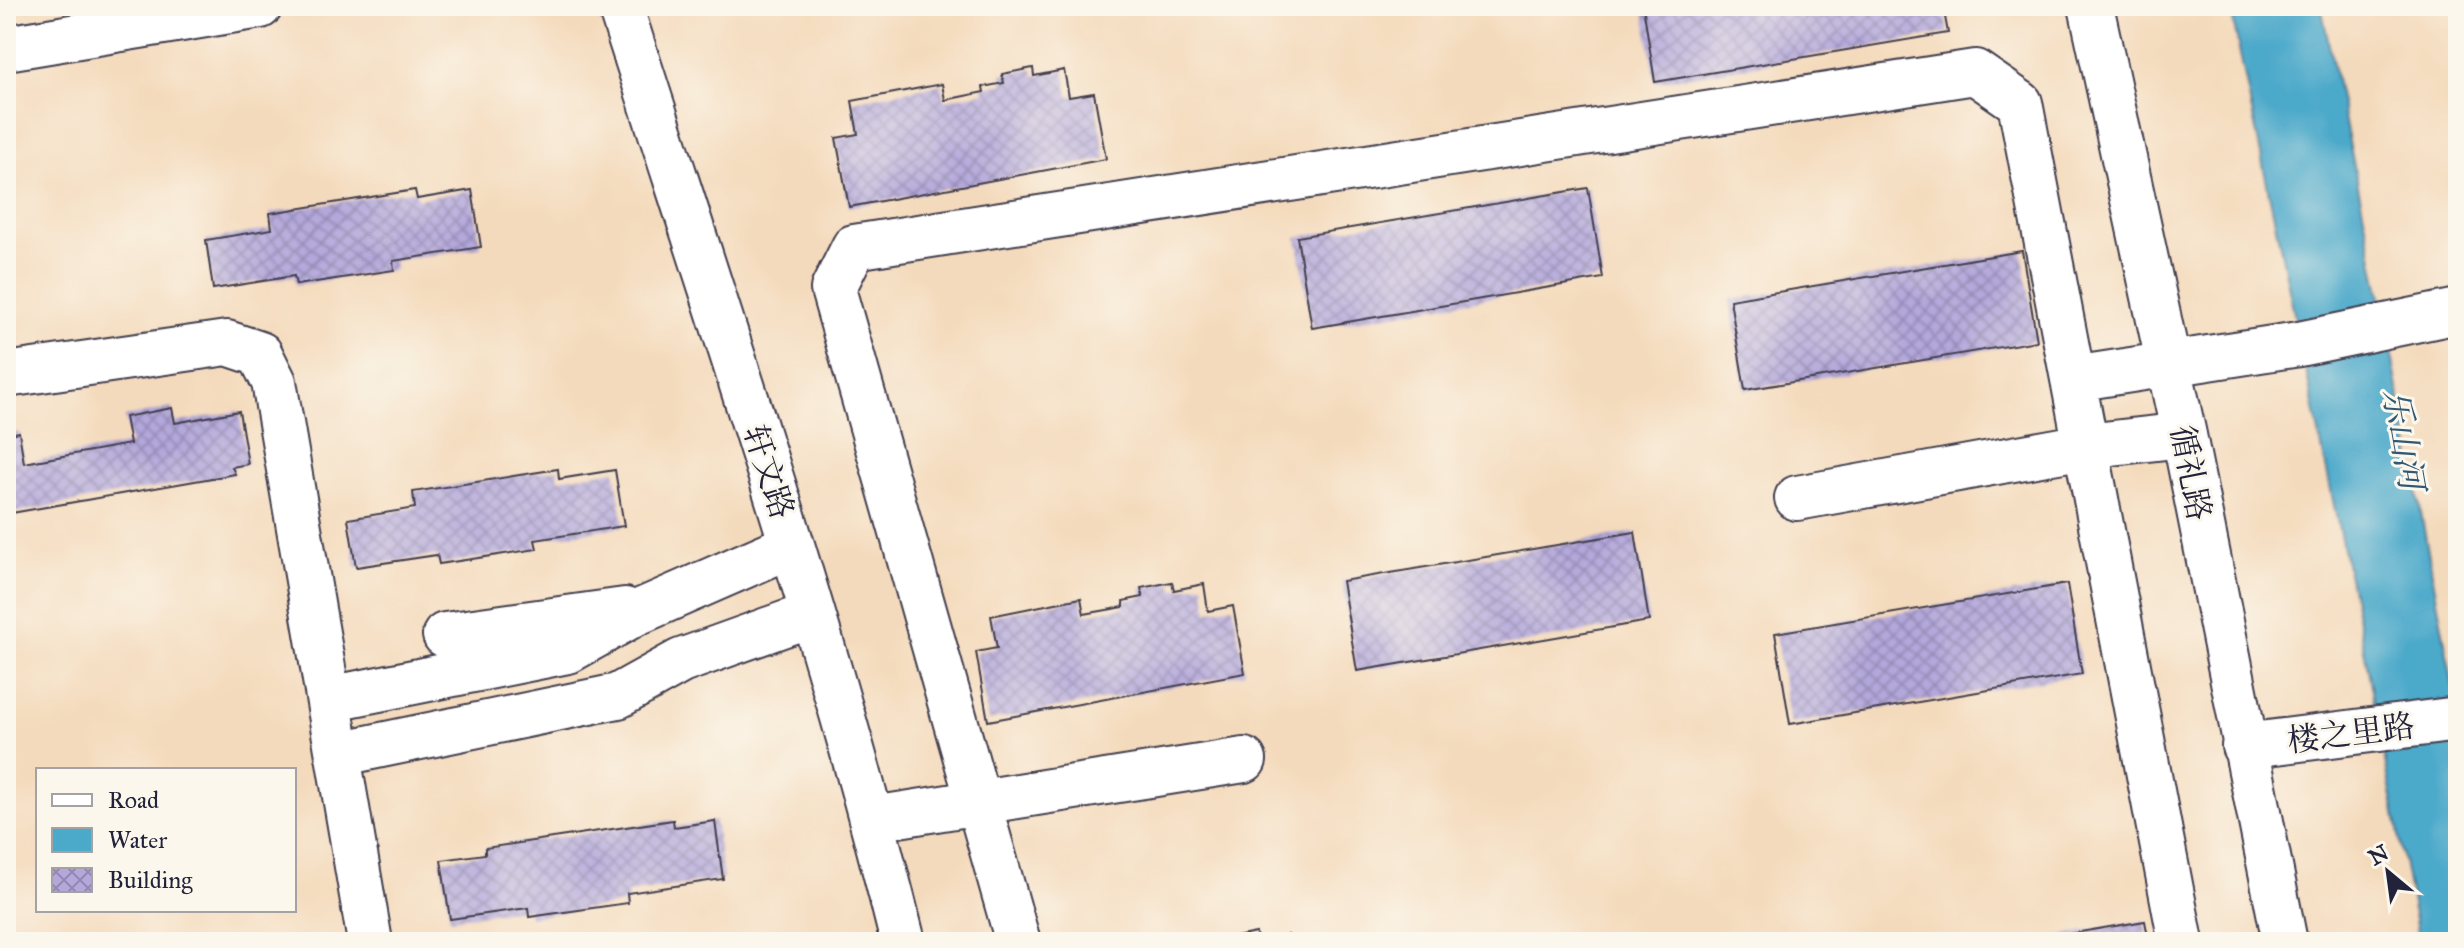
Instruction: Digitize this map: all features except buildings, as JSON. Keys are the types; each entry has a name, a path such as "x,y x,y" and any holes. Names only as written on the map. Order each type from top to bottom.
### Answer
{"street":[{"path":"6,48 260,6"},
{"name":"轩文路","path":"620,6 792,545 873,819 903,942"},
{"name":"循礼路","path":"2091,6 2184,435 2285,942"},
{"path":"1018,942 833,289 854,247 1975,72 2020,103 2181,942"},
{"path":"2073,379 2299,344 2458,311"},
{"path":"6,375 227,343 260,354 274,382 370,942"},
{"path":"1797,498 2085,446 2184,435"},
{"path":"329,699 568,651 634,614 792,545"},
{"path":"445,635 621,609 634,614"},
{"path":"634,614 650,678"},
{"path":"338,754 618,696 681,661 812,614"},
{"name":"楼之里路","path":"2244,746 2458,719"},
{"path":"873,819 1244,760"}],"water":[{"name":"乐山河","path":"2230,6 2321,6 2383,307 2458,713 2458,942 2419,942 2366,659"}]}
